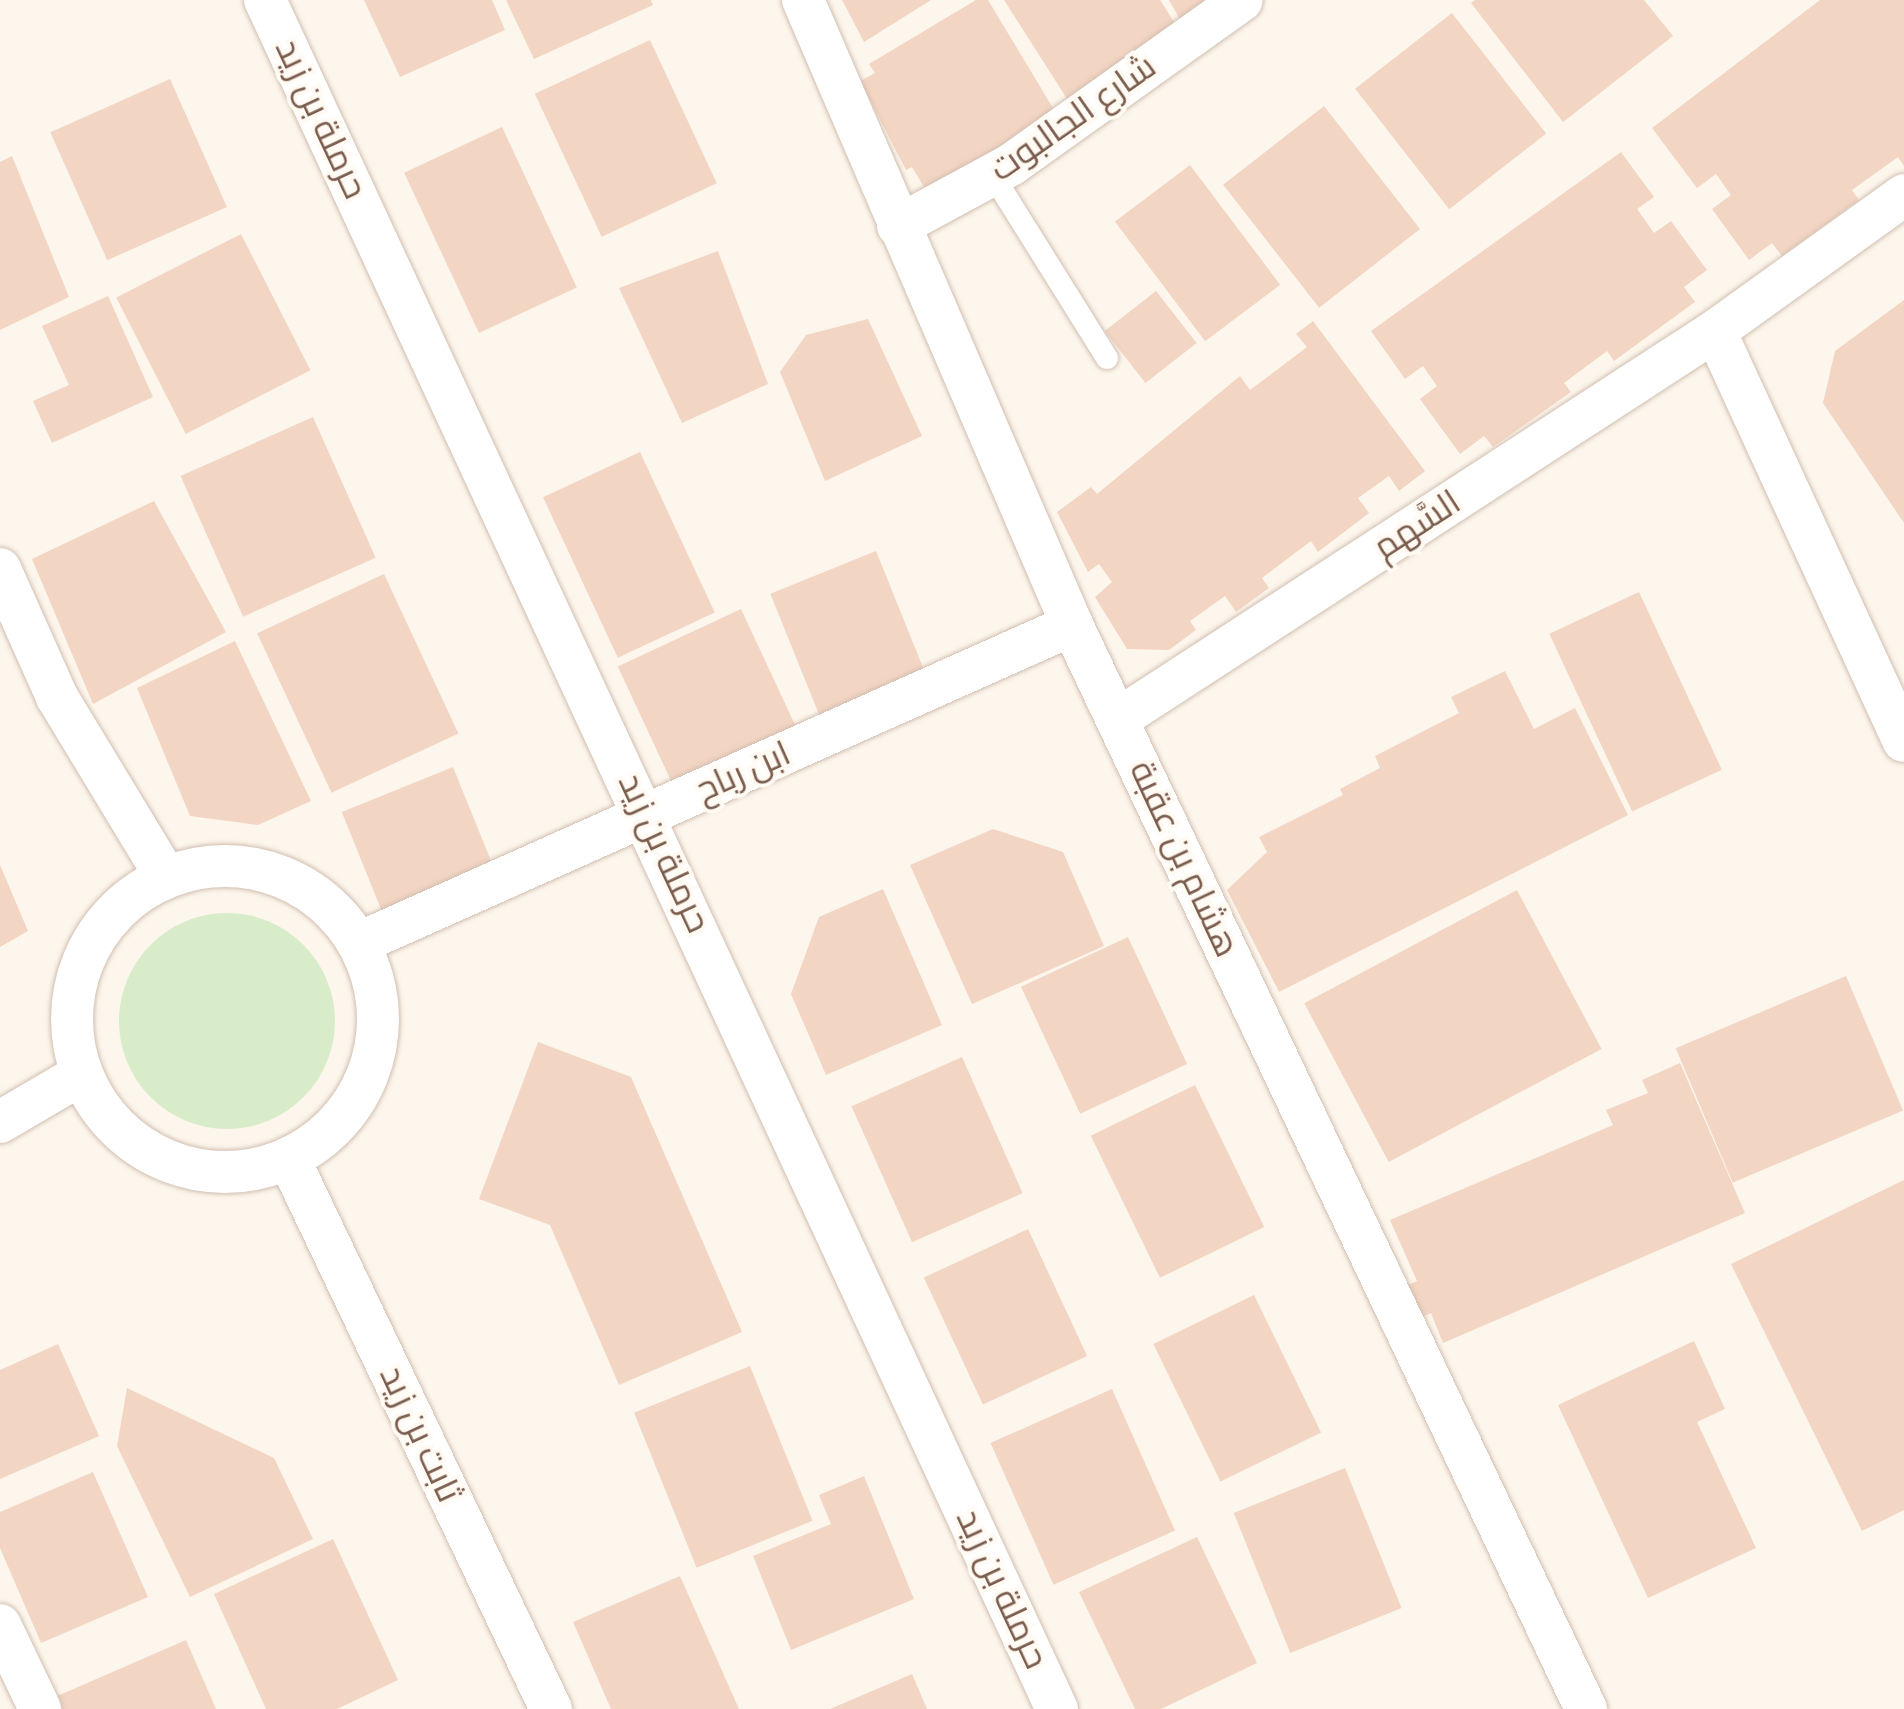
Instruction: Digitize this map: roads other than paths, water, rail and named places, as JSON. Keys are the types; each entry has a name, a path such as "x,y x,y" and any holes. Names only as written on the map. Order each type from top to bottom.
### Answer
{"street":[{"name":"حرملة بن زيد","path":"265,0 1057,1709"},
{"name":"هشام بن عقبة","path":"804,0 1072,624 1586,1709"},
{"name":"شارع الجالبوت","path":"898,226 992,174 1242,0"},
{"name":"السَّهم","path":"1118,719 1716,331 1904,194"},
{"path":"1716,331 1904,742"},
{"path":"0,570 57,697 166,878"},
{"name":"ابن رباح","path":"359,943 1072,624"},
{"path":"210,866 267,873 332,908 359,943 376,990 378,1042 351,1104 331,1130 289,1159 240,1172 190,1170 160,1157 106,1118 80,1075 70,1028 76,982 94,938 125,902 166,878 210,866"},
{"path":"0,1122 80,1075"},
{"name":"ثابت بن زيد","path":"289,1159 551,1709"},
{"path":"0,1625 40,1709"}],"lane":[{"path":"992,174 1107,358"}]}
